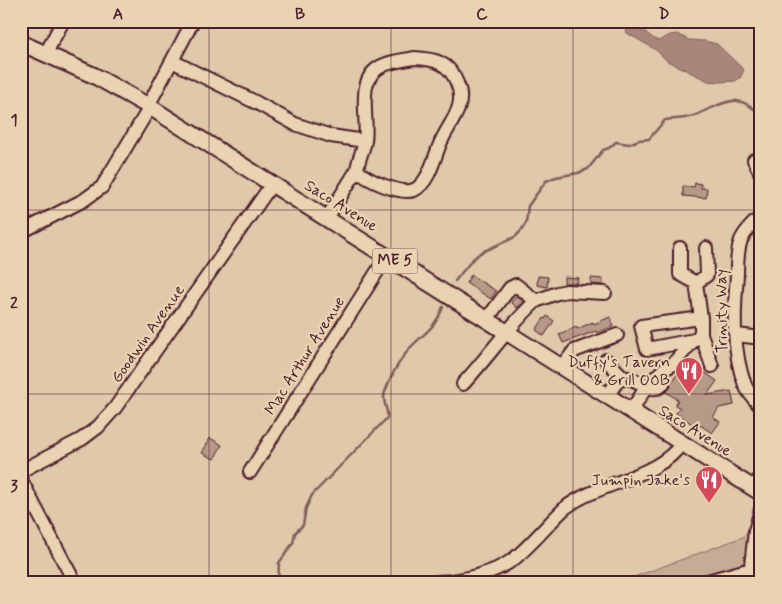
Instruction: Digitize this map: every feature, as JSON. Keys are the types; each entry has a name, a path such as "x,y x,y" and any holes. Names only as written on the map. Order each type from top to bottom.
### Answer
{"main road":[{"name":"Saco Avenue","path":"21,43 111,84 327,218 682,443 758,486"}],"street":[{"path":"46,53 63,21"},
{"path":"21,232 84,200 102,187 149,107 193,21"},
{"path":"327,218 357,170 365,141 365,91 368,77 373,70 385,64 414,58 436,61 450,69 460,89 458,108 421,185 409,192 399,191 369,178 357,170"},
{"path":"172,61 295,124 331,136 365,141"},
{"path":"754,160 761,174"},
{"name":"Goodwin Avenue","path":"21,472 82,439 98,427 115,408 272,184"},
{"name":"Trinity Way","path":"761,217 751,224 739,248 735,297 736,335 740,366 749,393 761,407"},
{"path":"680,248 680,274 696,283"},
{"path":"696,283 707,275 706,248"},
{"name":"Mac Arthur Avenue","path":"250,472 387,256"},
{"path":"606,360 622,379 630,379 656,389 665,381 672,365 698,337 701,318 696,283"},
{"path":"486,319 512,286 518,285 536,301"},
{"path":"463,384 536,301 567,291 605,293"},
{"path":"698,337 647,348 642,326 701,318"},
{"path":"562,367 574,351 617,335"},
{"path":"736,335 761,338"},
{"path":"698,337 712,366"},
{"path":"631,411 647,386 664,369 672,365"},
{"path":"608,396 622,379"},
{"path":"437,582 467,578 502,566 514,558 573,501 633,477 668,460 682,443"},
{"path":"21,480 75,583"},
{"path":"749,583 761,509"},
{"path":"700,583 751,569"}],"shaded area":[{"path":"629,24 641,28 658,41 677,34 689,40 717,44 744,70 740,78 735,81 708,81 667,61 656,50 627,33 625,28"},
{"path":"761,515 761,583 618,583 743,537"}],"building":[{"path":"695,183 701,184 701,188 707,188 706,198 683,196 683,186 694,187"},
{"path":"471,275 496,291 491,299 466,283"},
{"path":"538,276 548,277 547,287 537,285"},
{"path":"564,277 578,278 577,283 564,283"},
{"path":"591,278 603,279 603,285 591,284"},
{"path":"516,296 524,302 517,308 511,302"},
{"path":"547,316 554,321 544,336 536,330"},
{"path":"610,317 614,326 597,333 596,331 563,343 559,334 593,322 594,324"},
{"name":"Duffy's Tavern & Grill OOB","path":"687,360 717,381 707,395 731,391 734,405 719,408 713,417 720,422 712,433 700,425 698,428 676,413 680,408 675,405 678,400 666,392 671,387 670,381 672,382"},
{"path":"210,438 222,445 214,459 202,453"}],"waterway":[{"path":"455,281 480,253 515,237 521,231 526,223 528,206 546,181 588,169 603,150 616,142 629,144 649,139 665,120 690,117 733,101 747,104 761,115"},
{"path":"278,583 279,563 293,543 295,533 303,525 306,508 312,495 387,418 384,396 392,375 410,348 433,326 443,307"}],"place":[{"name":"Duffy's Tavern & Grill OOB","path":"689,395"},
{"name":"Jumpin Jake's","path":"709,504"}]}
